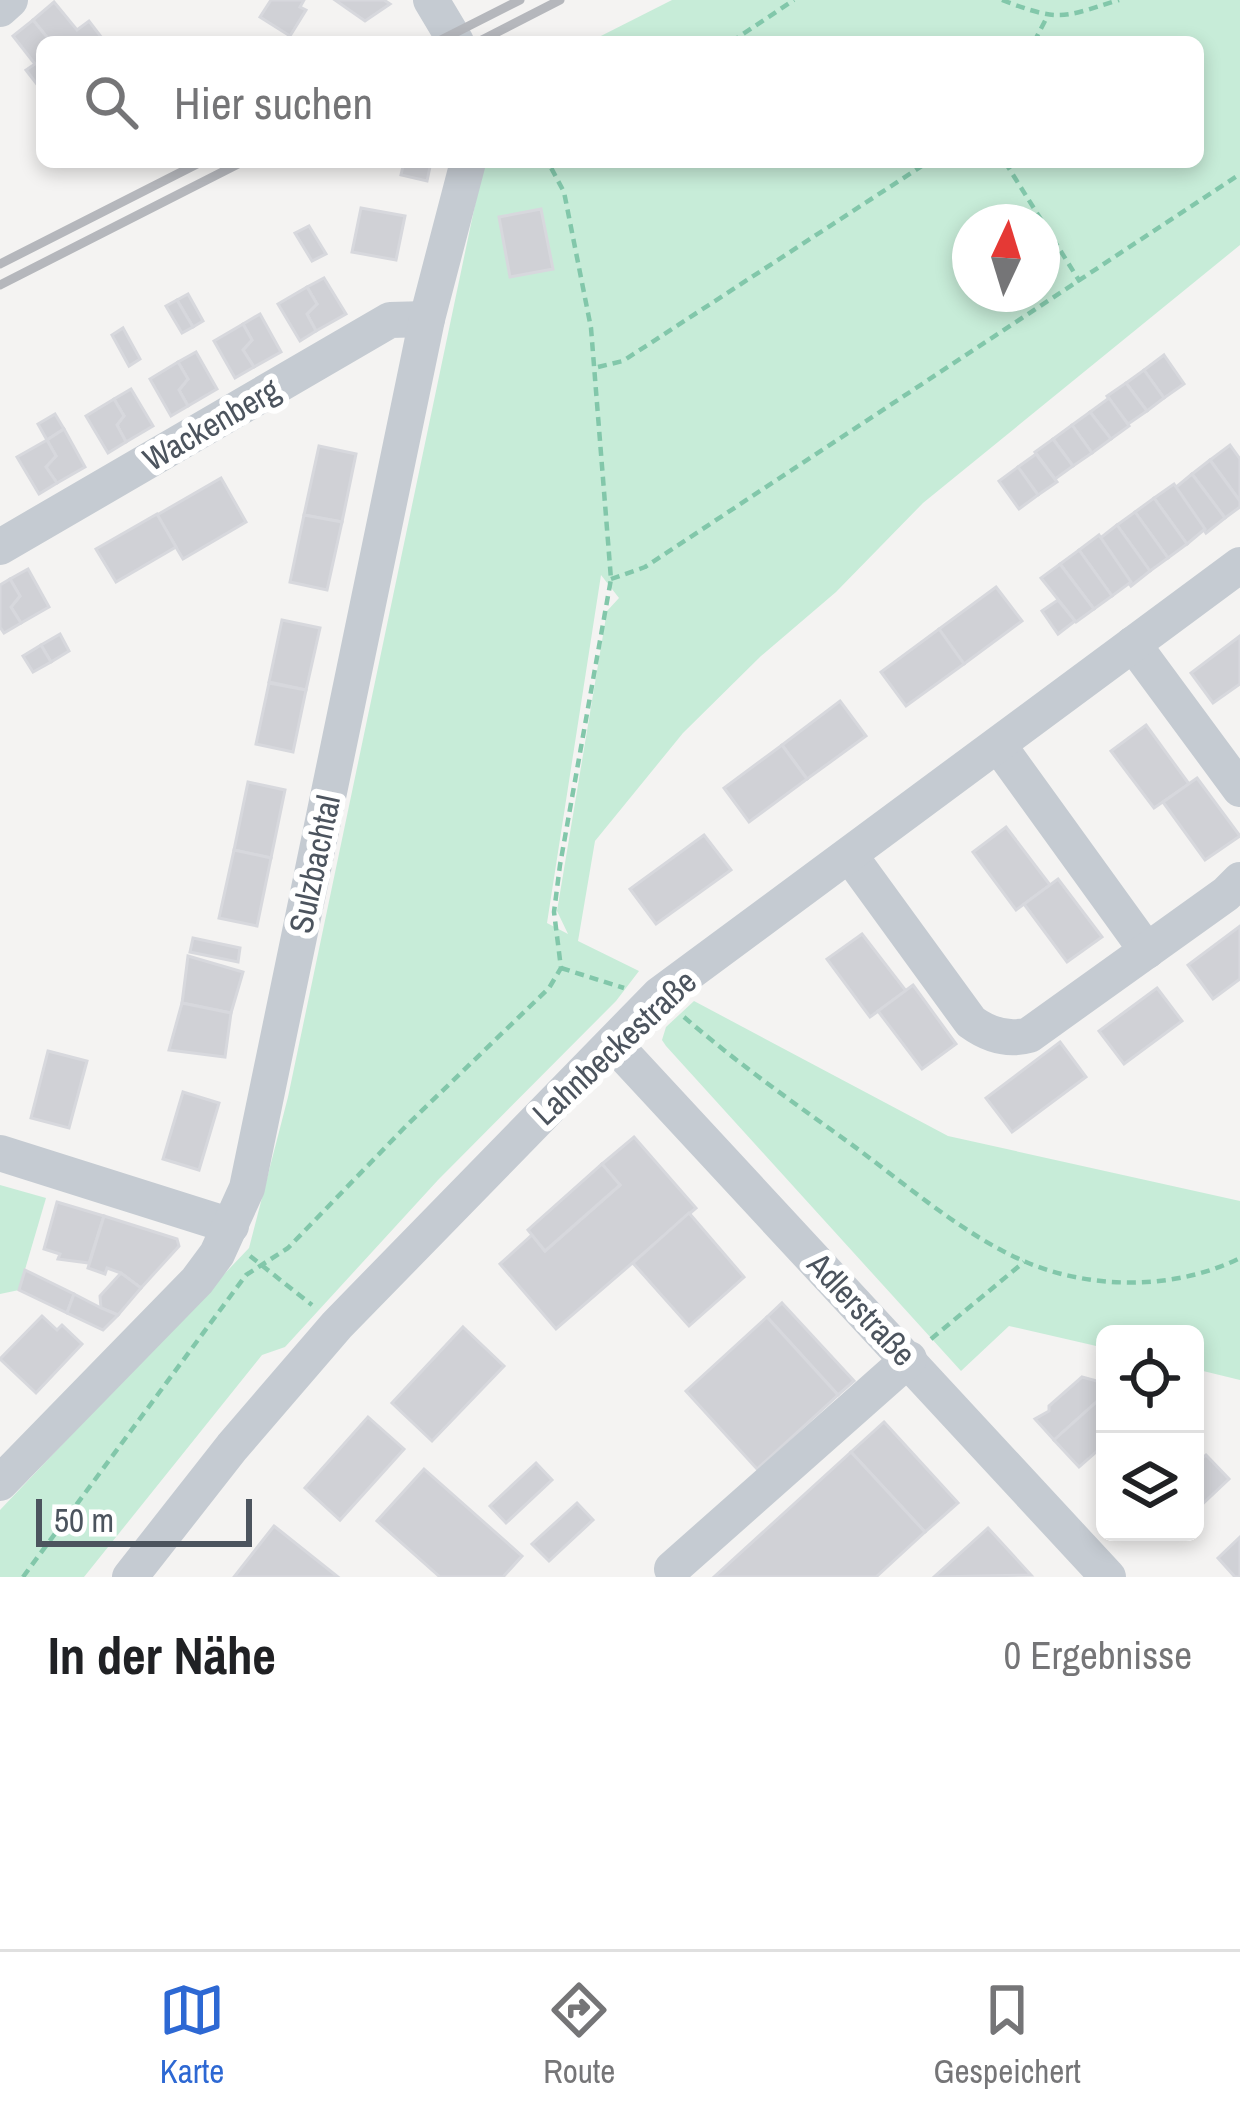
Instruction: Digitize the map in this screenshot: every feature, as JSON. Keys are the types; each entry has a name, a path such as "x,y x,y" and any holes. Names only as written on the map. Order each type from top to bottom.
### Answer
{"street":[{"path":"0,9 10,0"},
{"path":"430,0 452,36"},
{"name":"Sulzbachtal","path":"0,1483 197,1281 247,1188 427,320 466,168"},
{"name":"Wackenberg","path":"0,547 390,320 427,320"},
{"name":"Lahnbeckestraße","path":"130,1577 337,1325 652,1002 1240,565"},
{"path":"1133,644 1240,789"},
{"path":"999,746 1147,951"},
{"path":"850,857 971,1022 996,1035 1029,1035 1240,880"},
{"name":"Adlerstraße","path":"614,1044 1108,1577"},
{"path":"0,1154 230,1226"},
{"path":"672,1569 909,1359"}],"path":[{"path":"739,36 794,0"},
{"path":"1002,0 1047,17 1068,16 1119,0"},
{"path":"1037,36 1047,17"},
{"path":"23,1577 246,1275 288,1248 550,988 561,968 554,912 610,579 596,368 572,227 564,192 551,168"},
{"path":"596,368 623,361 919,168"},
{"path":"1009,168 1080,282"},
{"path":"610,579 645,567 1240,174"},
{"path":"561,968 614,982 652,1002 923,1196 1025,1262 1102,1281 1142,1283 1190,1276 1240,1258"},
{"path":"909,1359 1025,1262"},
{"path":"260,1263 337,1325"}],"green space":[{"path":"672,0 1240,0 1240,245 923,503 836,592 761,656 683,733 595,841 578,941 639,971 616,1001 438,1180 285,1347 262,1355 84,1577 0,1577 0,1510 249,1248 288,1097 483,168 1204,168 1204,36 601,36","holes":["601,575 619,598 607,611 557,911 568,934 547,923"]},
{"path":"694,1001 948,1136 1240,1201 1240,1380 1204,1371 1204,1325 1096,1325 1096,1346 1009,1326 961,1371 666,1046 662,1040 666,1027"},
{"path":"0,1185 46,1198 19,1290 0,1294"}],"building":[{"path":"271,0 304,0 300,7 306,10 290,36 260,17"},
{"path":"335,0 384,0 390,4 365,21"},
{"path":"54,2 77,30 89,21 100,36 46,36 33,20"},
{"path":"33,20 46,36 36,36 36,83 26,70 35,64 13,36"},
{"path":"403,168 430,168 427,181 401,175"},
{"path":"361,208 405,216 396,260 352,252"},
{"path":"541,209 553,269 510,277 499,217"},
{"path":"309,226 326,254 312,261 295,233"},
{"path":"324,278 346,314 316,331 307,314 317,304 307,287"},
{"path":"307,287 317,304 307,314 316,331 300,341 278,304"},
{"path":"188,294 203,321 193,327 177,300"},
{"path":"177,300 193,327 182,333 166,306"},
{"path":"260,314 281,352 254,367 243,350 252,340 243,324"},
{"path":"243,324 252,340 243,350 254,367 235,378 214,341"},
{"path":"123,328 140,359 129,366 112,335"},
{"path":"196,352 217,389 188,406 179,390 188,379 178,362"},
{"path":"1164,355 1184,384 1164,398 1144,370"},
{"path":"178,362 188,379 179,390 188,406 171,416 150,379"},
{"path":"1144,370 1164,398 1147,411 1126,383"},
{"path":"1126,383 1147,411 1128,424 1107,396"},
{"path":"131,389 153,426 126,442 117,425 124,416 114,399"},
{"path":"1109,398 1129,426 1111,439 1090,412"},
{"path":"114,399 124,416 117,425 126,442 108,453 86,416"},
{"path":"1090,412 1111,439 1092,453 1072,425"},
{"path":"55,414 64,429 47,440 38,424"},
{"path":"1072,425 1092,453 1073,466 1053,439"},
{"path":"64,429 85,467 57,483 46,467 56,456 47,440"},
{"path":"1053,439 1073,466 1055,479 1035,452"},
{"path":"47,440 56,456 46,467 57,483 39,494 17,457"},
{"path":"1230,445 1240,459 1240,501 1210,460"},
{"path":"319,446 356,454 342,522 304,515"},
{"path":"1036,454 1057,482 1038,495 1018,467"},
{"path":"1210,460 1240,501 1240,507 1225,518 1192,474"},
{"path":"1018,467 1038,495 1019,509 999,481"},
{"path":"1192,474 1225,518 1206,533 1175,488"},
{"path":"221,478 246,522 183,559 157,515"},
{"path":"1174,484 1205,529 1187,544 1154,498"},
{"path":"1154,498 1187,544 1168,558 1135,512"},
{"path":"1135,512 1168,558 1150,571 1117,525"},
{"path":"157,514 176,547 116,582 96,549"},
{"path":"304,515 342,522 327,590 290,582"},
{"path":"1117,525 1150,571 1131,586 1099,539"},
{"path":"1099,535 1131,582 1112,596 1079,550"},
{"path":"1079,550 1112,596 1094,609 1060,564"},
{"path":"1060,564 1094,609 1076,622 1041,578"},
{"path":"28,569 49,607 21,623 11,607 20,596 10,579"},
{"path":"10,579 20,596 11,607 21,623 4,633 0,585"},
{"path":"996,587 1022,621 964,664 939,629"},
{"path":"1058,600 1075,621 1058,634 1042,611"},
{"path":"282,620 320,628 306,690 269,682"},
{"path":"939,629 964,664 906,706 881,672"},
{"path":"60,634 69,651 51,662 41,645"},
{"path":"1240,636 1240,684 1213,703 1191,673"},
{"path":"41,645 51,662 33,672 23,656"},
{"path":"269,683 306,690 293,752 256,744"},
{"path":"840,701 866,736 807,779 782,745"},
{"path":"1146,725 1189,784 1154,808 1111,751"},
{"path":"782,745 807,779 749,822 724,788"},
{"path":"1197,778 1240,836 1205,860 1163,802"},
{"path":"248,782 285,790 271,858 234,850"},
{"path":"1006,827 1050,885 1016,910 973,852"},
{"path":"704,835 731,870 656,924 630,889"},
{"path":"234,850 271,858 257,926 219,918"},
{"path":"1058,879 1102,937 1067,962 1024,904"},
{"path":"1240,926 1240,979 1213,999 1188,965"},
{"path":"862,934 906,991 870,1017 827,959"},
{"path":"193,938 240,948 238,962 190,952"},
{"path":"188,956 243,972 231,1013 182,1003"},
{"path":"913,985 956,1044 922,1069 878,1011"},
{"path":"1157,988 1182,1021 1124,1064 1099,1031"},
{"path":"182,1003 231,1013 225,1057 169,1050"},
{"path":"1060,1042 1086,1077 1012,1132 986,1098"},
{"path":"48,1051 87,1061 69,1128 31,1118"},
{"path":"183,1092 219,1103 199,1170 163,1159"},
{"path":"634,1137 696,1208 556,1329 500,1264 532,1235 545,1251 620,1185 602,1164"},
{"path":"602,1164 620,1185 545,1251 528,1230"},
{"path":"57,1202 104,1216 89,1263 58,1259 60,1254 44,1249"},
{"path":"689,1213 744,1277 689,1326 633,1263"},
{"path":"104,1216 177,1239 179,1246 141,1288 121,1273 88,1268"},
{"path":"25,1270 74,1294 67,1313 19,1290"},
{"path":"121,1273 141,1288 118,1315 101,1308 100,1296"},
{"path":"74,1294 118,1315 103,1330 67,1313"},
{"path":"782,1303 854,1381 838,1395 767,1317"},
{"path":"42,1316 57,1330 62,1325 82,1344 36,1393 0,1359"},
{"path":"767,1317 838,1395 757,1469 686,1391"},
{"path":"463,1327 504,1366 432,1441 392,1403"},
{"path":"1082,1377 1096,1381 1096,1402 1054,1440 1035,1419 1049,1411"},
{"path":"1096,1402 1096,1452 1079,1467 1054,1440"},
{"path":"368,1417 404,1449 340,1520 305,1488"},
{"path":"884,1422 958,1503 925,1532 851,1452"},
{"path":"851,1452 925,1532 876,1577 714,1577"},
{"path":"1204,1457 1229,1479 1204,1503"},
{"path":"536,1463 552,1480 506,1523 490,1506"},
{"path":"424,1469 522,1556 503,1577 440,1577 377,1521"},
{"path":"577,1503 593,1520 549,1561 532,1544"},
{"path":"274,1526 338,1577 234,1577"},
{"path":"988,1528 1031,1575 934,1577"},
{"path":"1240,1537 1240,1577 1235,1577 1218,1558"}],"railway":[{"path":"449,36 520,0"},
{"path":"490,36 560,0"},
{"path":"0,264 189,168"},
{"path":"0,285 230,168"}]}
